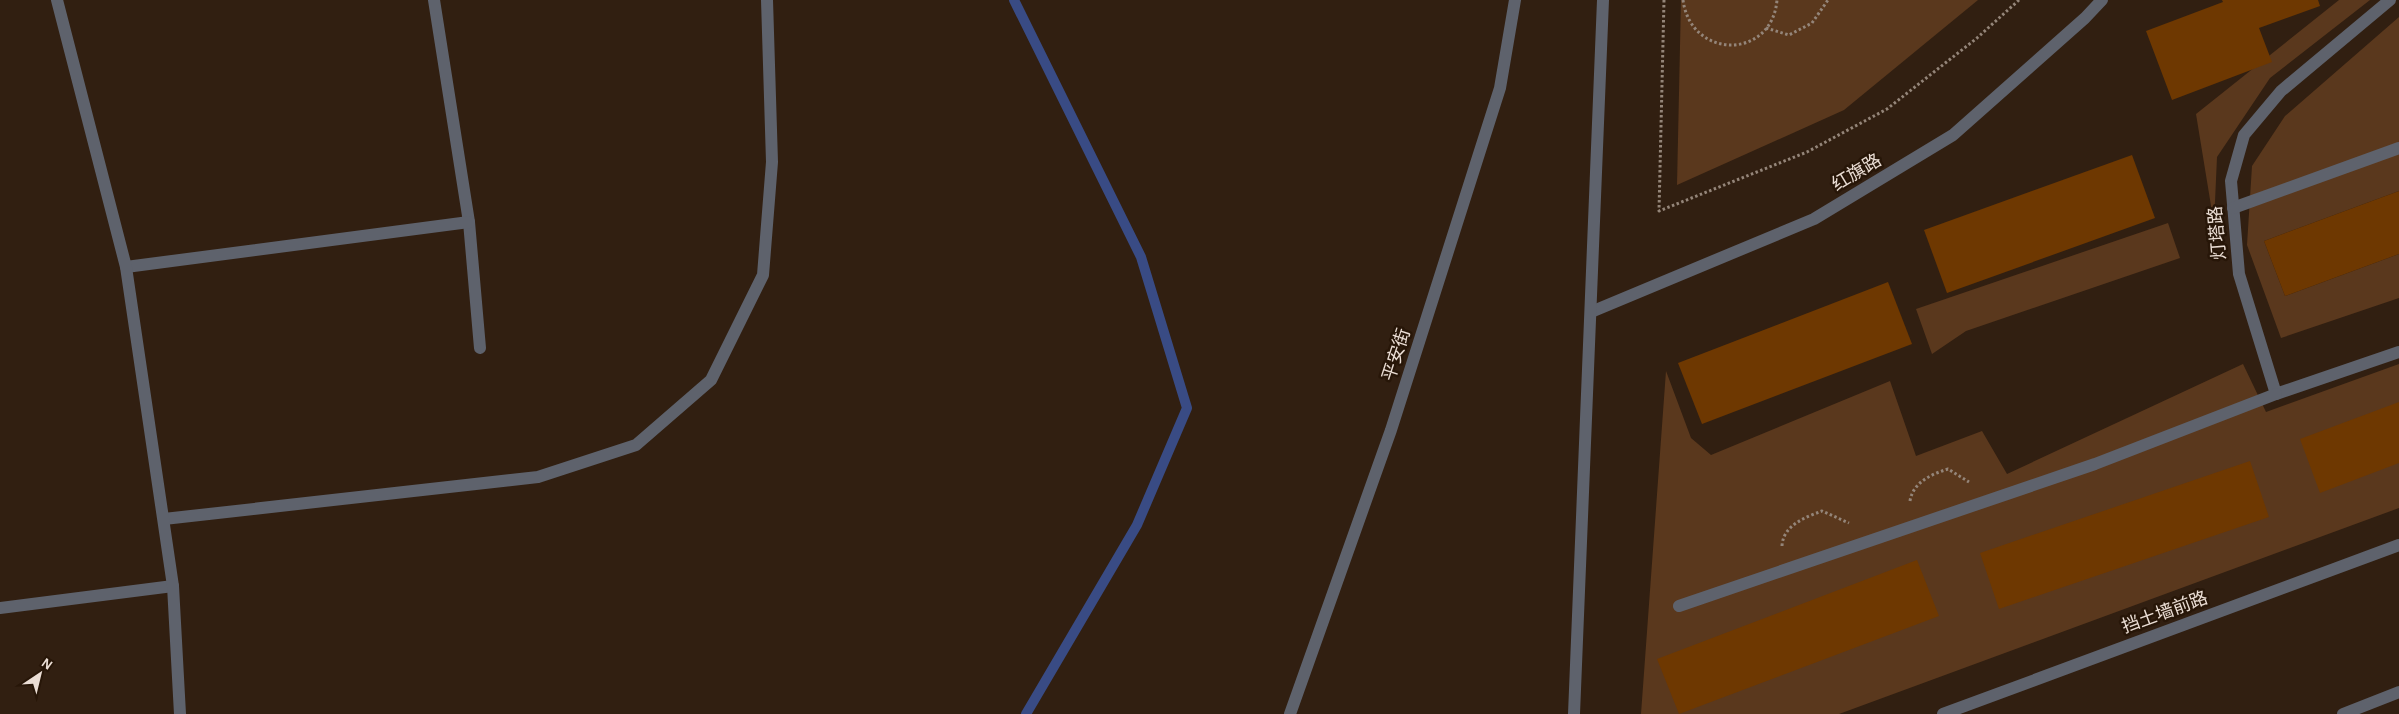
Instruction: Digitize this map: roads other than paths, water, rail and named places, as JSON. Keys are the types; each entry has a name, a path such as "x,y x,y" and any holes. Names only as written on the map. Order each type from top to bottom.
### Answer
{"street":[{"path":"57,0 126,268 173,586 180,714"},
{"path":"434,0 469,222 480,348"},
{"path":"164,519 538,478 636,445 711,380 763,275 772,162 767,0"},
{"name":"平安街","path":"1290,714 1391,430 1500,88 1515,0"},
{"path":"1574,714 1603,0"},
{"name":"红旗路","path":"1591,312 1814,219 1953,136 2086,18 2102,0"},
{"name":"灯塔路","path":"2276,394 2238,274 2231,181 2244,135 2281,91 2390,0"},
{"path":"2233,208 2399,148"},
{"path":"126,268 469,222"},
{"path":"1678,606 2095,464 2276,394 2399,352"},
{"name":"挡土墙前路","path":"1943,714 2399,545"},
{"path":"0,608 173,586"},
{"path":"2343,714 2399,692"}],"waterway":[{"path":"1014,0 1141,257 1187,408 1137,525 1026,714"}]}
